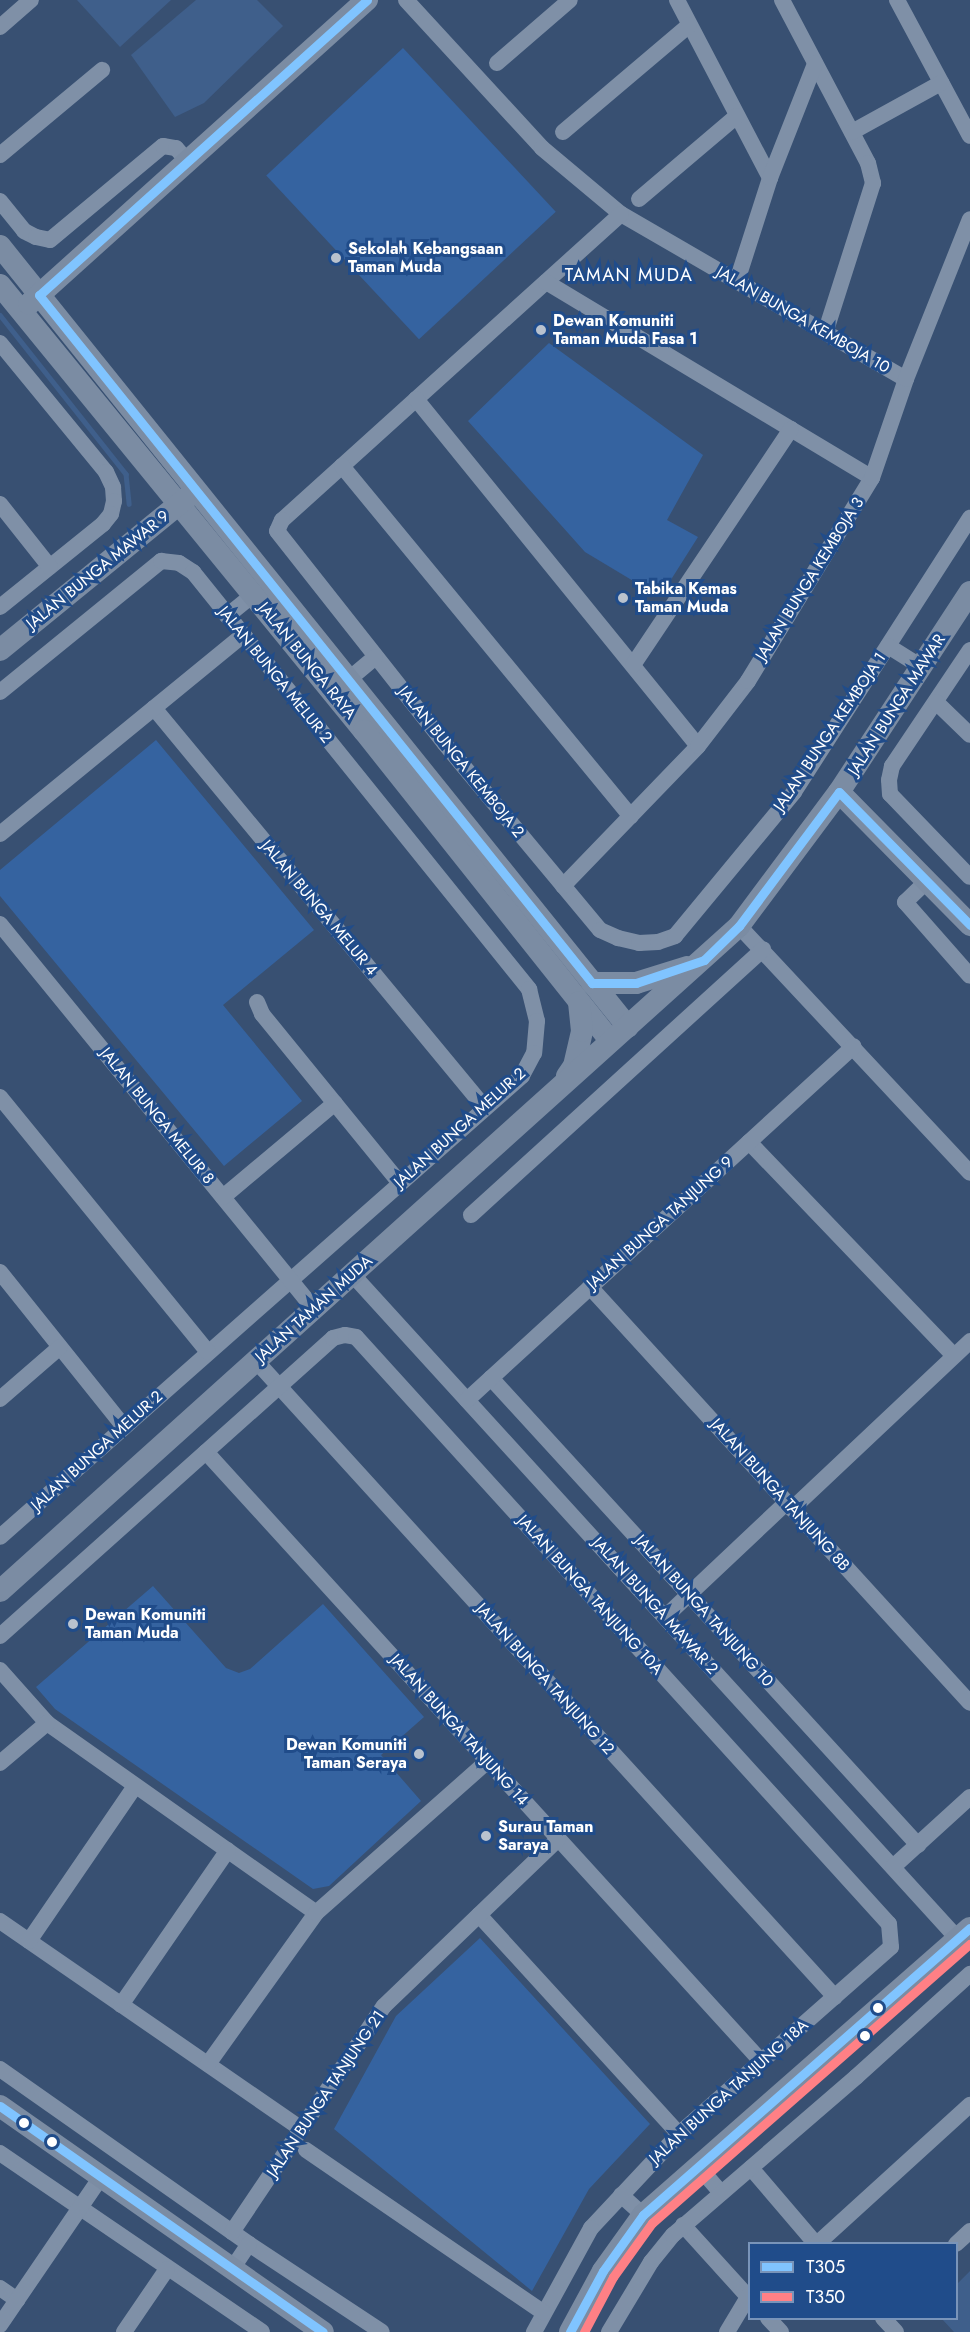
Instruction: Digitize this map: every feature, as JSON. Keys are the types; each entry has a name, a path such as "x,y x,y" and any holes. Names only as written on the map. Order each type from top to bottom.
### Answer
{"street":[{"path":"0,27 31,0"},
{"path":"21,311 189,163 367,0"},
{"path":"497,63 570,0"},
{"path":"677,0 770,178"},
{"path":"782,0 868,163 873,183 870,200 825,333"},
{"path":"897,0 970,136"},
{"name":"JALAN BUNGA KEMBOJA 10","path":"414,3 542,148 621,214 906,379"},
{"path":"563,132 689,25"},
{"path":"737,281 770,178 815,64"},
{"path":"0,155 102,70"},
{"path":"852,132 941,82"},
{"path":"639,199 737,116"},
{"path":"0,201 24,231 50,240 163,146 177,148 189,163"},
{"path":"621,214 342,466 631,816"},
{"name":"JALAN BUNGA KEMBOJA 3","path":"563,886 698,746 748,681 872,478 906,379 970,219"},
{"name":"JALAN BUNGA RAYA","path":"0,246 39,295 187,497 253,595 579,1002 619,1034"},
{"path":"546,282 872,478"},
{"name":"JALAN BUNGA RAYA","path":"0,285 348,680 592,983 619,1034"},
{"path":"0,343 106,472 114,501 111,514 103,524 0,607"},
{"path":"416,399 698,746"},
{"path":"633,665 791,429"},
{"name":"JALAN BUNGA KEMBOJA 2","path":"342,466 282,520 277,531 375,657 600,930 618,938 639,943 658,942 675,936"},
{"name":"JALAN BUNGA MAWAR 9","path":"0,650 187,497"},
{"path":"0,504 50,567"},
{"name":"JALAN BUNGA KEMBOJA 1","path":"675,936 795,792 970,518"},
{"name":"JALAN BUNGA MELUR 2","path":"0,692 160,561 179,563 193,572 529,988 537,1021 534,1053 522,1076 0,1537"},
{"name":"JALAN BUNGA MAWAR","path":"619,1034 704,960 739,926 839,792 970,592"},
{"path":"227,616 253,595"},
{"path":"0,834 243,635"},
{"path":"888,645 922,667"},
{"path":"970,650 892,765 889,780 890,794 970,877"},
{"path":"348,680 375,657"},
{"path":"936,702 970,735"},
{"name":"JALAN BUNGA MELUR 4","path":"154,708 485,1108"},
{"path":"839,792 970,925"},
{"path":"928,880 904,902 970,976"},
{"name":"JALAN BUNGA MELUR 8","path":"0,924 314,1309"},
{"path":"739,926 969,1170"},
{"path":"471,1215 763,949"},
{"path":"592,983 636,983 654,979 704,960"},
{"path":"257,1002 262,1014 400,1183"},
{"path":"558,1089 574,1066 579,1048 582,1031 579,1002"},
{"name":"JALAN TAMAN MUDA","path":"0,1591 619,1034"},
{"name":"JALAN BUNGA TANJUNG 9","path":"467,1400 854,1046"},
{"path":"0,1097 208,1352"},
{"path":"223,1197 335,1103"},
{"path":"749,1142 954,1356"},
{"path":"0,1272 124,1427"},
{"name":"JALAN BUNGA MAWAR 2","path":"352,1274 893,1867 964,1933"},
{"name":"JALAN BUNGA TANJUNG 8B","path":"590,1287 970,1702"},
{"name":"JALAN BUNGA TANJUNG 10A","path":"278,1385 333,1338 345,1335 356,1337 889,1924"},
{"path":"665,1617 970,1341"},
{"path":"0,1400 60,1347"},
{"name":"JALAN BUNGA TANJUNG 12","path":"256,1361 835,1997"},
{"name":"JALAN BUNGA TANJUNG 10","path":"491,1378 918,1845"},
{"path":"0,1636 278,1385"},
{"name":"JALAN BUNGA TANJUNG 14","path":"206,1452 761,2061"},
{"path":"0,1670 47,1723 316,1913"},
{"path":"0,1763 47,1723"},
{"path":"208,2064 316,1913 488,1761"},
{"path":"29,1941 135,1786"},
{"path":"893,1867 970,1797"},
{"name":"JALAN BUNGA TANJUNG 21","path":"232,2232 384,2006 558,1839"},
{"path":"121,2005 228,1850"},
{"path":"479,1915 679,2134"},
{"path":"0,1921 302,2129"},
{"name":"JALAN BUNGA TANJUNG 18A","path":"534,2332 591,2228 679,2134 891,1947 889,1924"},
{"path":"570,2332 603,2271 643,2215 697,2165 964,1933"},
{"path":"609,2332 651,2262 683,2225 751,2168 970,1974"},
{"path":"0,2069 249,2244 382,2332"},
{"path":"819,2242 970,2105"},
{"path":"0,2106 322,2332"},
{"path":"306,2150 544,2313"},
{"path":"0,2153 262,2332"},
{"path":"697,2165 721,2193"},
{"path":"751,2168 815,2242"},
{"path":"0,2325 101,2177"},
{"path":"621,2195 643,2215"},
{"path":"683,2225 748,2297"},
{"path":"958,2242 970,2231"},
{"path":"232,2269 249,2244"},
{"path":"124,2332 167,2269"},
{"path":"0,2288 17,2300"},
{"path":"727,2332 748,2300"},
{"path":"769,2320 781,2332"},
{"path":"884,2320 896,2332"}],"shaded area":[{"path":"77,0 171,0 120,47"},
{"path":"196,0 257,0 283,26 204,103 175,117 131,55"},
{"path":"403,48 556,212 419,339 266,176"},
{"path":"549,343 703,455 667,520 698,537 660,597 585,552 468,421"},
{"path":"156,740 314,930 223,1005 302,1101 224,1166 0,896 0,870"},
{"path":"153,1586 226,1668 239,1673 250,1669 323,1604 424,1717 381,1755 421,1801 329,1886 313,1889 55,1709 36,1687"},
{"path":"480,1938 650,2124 589,2189 532,2291 334,2129 396,2016"},
{"path":"970,2271 970,2332 954,2332 943,2320 958,2320 958,2283"}],"waterway":[{"path":"0,315 126,474 129,504"}],"transit line":[{"name":"T305","path":"367,0 39,295 592,983 636,983 704,960 739,926 839,792 970,925"},
{"name":"T305","path":"570,2332 603,2271 643,2215 970,1928"},
{"name":"T350","path":"584,2332 613,2277 652,2223 970,1944"},
{"name":"T305","path":"0,2106 323,2332"}],"place":[{"name":"Sekolah Kebangsaan Taman Muda","path":"336,258"},
{"name":"Dewan Komuniti Taman Muda Fasa 1","path":"541,330"},
{"name":"Tabika Kemas Taman Muda","path":"623,598"},
{"name":"Dewan Komuniti Taman Muda","path":"73,1624"},
{"name":"Dewan Komuniti Taman Seraya","path":"419,1754"},
{"name":"Surau Taman Saraya","path":"486,1836"}],"district":[{"name":"TAMAN MUDA","path":"629,275"}]}
